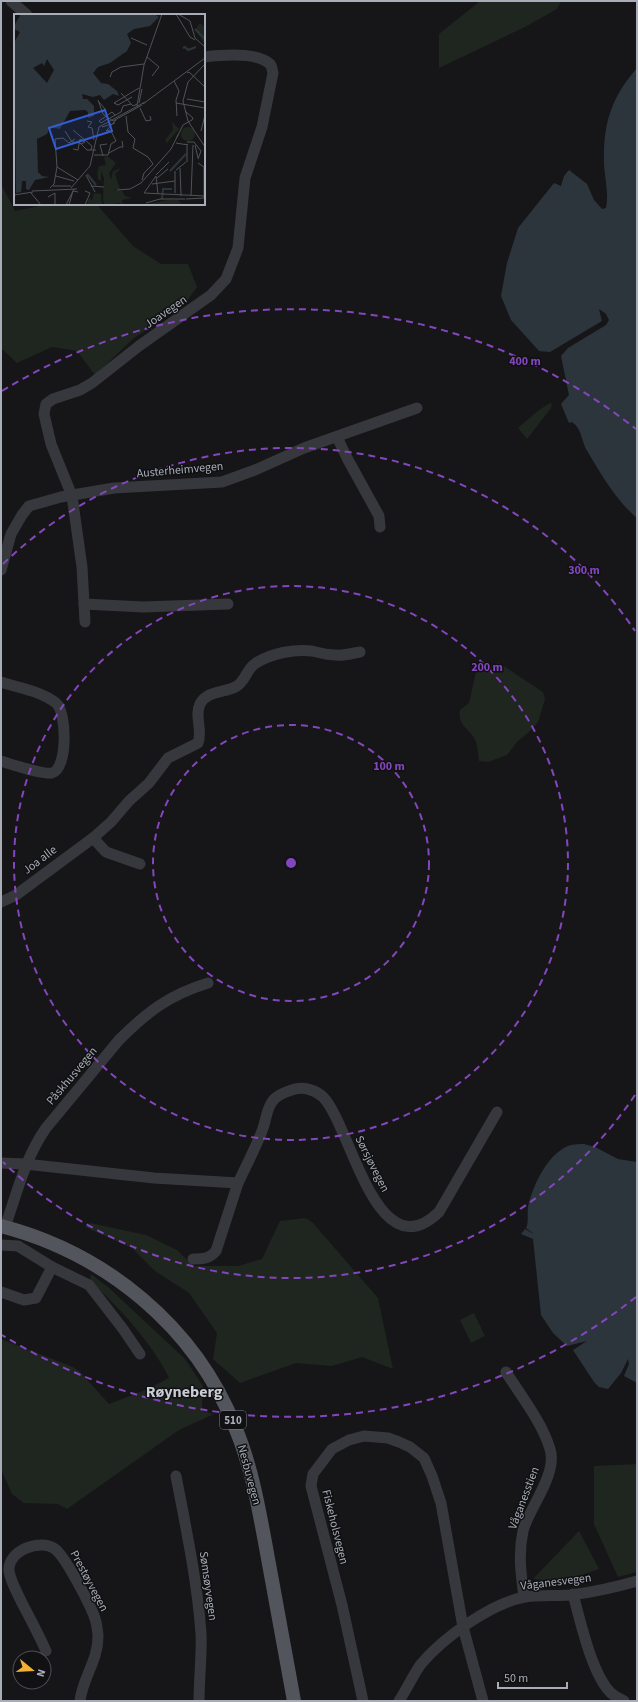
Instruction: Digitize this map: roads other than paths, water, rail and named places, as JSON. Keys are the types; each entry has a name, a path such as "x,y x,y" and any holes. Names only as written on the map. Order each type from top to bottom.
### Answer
{"main road":[{"name":"Nesbuvegen","path":"4,1223 56,1245 107,1271 155,1309 181,1337 195,1355 217,1389 235,1426 246,1457 257,1502 294,1701"}],"street":[{"path":"11,1 26,14"},
{"name":"Joavegen","path":"85,622 82,567 72,496 51,444 44,414 46,404 53,399 80,390 92,384 139,346 211,295 226,279 238,248 245,178 262,127 273,73 271,65 260,58 222,55 205,57"},
{"name":"Austerheimvegen","path":"1,570 11,534 29,506 114,488 222,482 256,470 304,448 417,408"},
{"path":"337,437 379,516 380,527"},
{"path":"84,604 143,607 228,604"},
{"name":"Joa alle","path":"1,902 16,895 93,838 111,822 138,792 149,783 168,758 198,743 200,736 198,712 200,704 211,694 238,685 249,669 256,663 283,652 301,650 337,656 360,652"},
{"path":"1,682 46,697 56,703 61,711 64,738 63,756 60,766 57,771 52,773 42,772 1,761"},
{"path":"93,838 106,852 140,864"},
{"name":"Påskhusvegen","path":"4,1223 25,1164 36,1142 118,1040 163,1002 185,990 208,983"},
{"name":"Sørsjøvegen","path":"193,1258 204,1259 212,1256 216,1251 238,1184 263,1130 272,1102 285,1092 302,1088 323,1097 332,1111 356,1164 378,1205 386,1216 403,1225 412,1226 420,1225 430,1220 439,1212 497,1112"},
{"path":"1,1163 25,1164 154,1178 238,1184"},
{"path":"1,1245 18,1246 52,1267 90,1285 124,1329 140,1354"},
{"path":"1,1292 24,1300 36,1298 52,1267"},
{"name":"Våganesstien","path":"506,1372 535,1418 551,1450 550,1469 524,1530 520,1574 524,1598"},
{"name":"Fiskeholsvegen","path":"363,1701 342,1605 311,1486 313,1474 332,1449 350,1440 364,1436 388,1438 399,1442 410,1447 424,1458 441,1503 463,1627 483,1701"},
{"name":"Sømsøyvegen","path":"176,1476 192,1560 201,1633 202,1661 199,1701"},
{"name":"Prestøyvegen","path":"46,1650 13,1584 9,1570 12,1559 22,1550 32,1546 45,1545 55,1548 63,1557 90,1606 96,1622 98,1647 94,1663 84,1682 80,1701"},
{"name":"Våganesvegen","path":"400,1701 420,1665 442,1643 463,1627 490,1610 524,1598 572,1594 615,1587 637,1581"},
{"path":"572,1594 589,1651 603,1684 611,1694 624,1701"}],"district":[{"name":"Røyneberg","path":"184,1392"}]}
